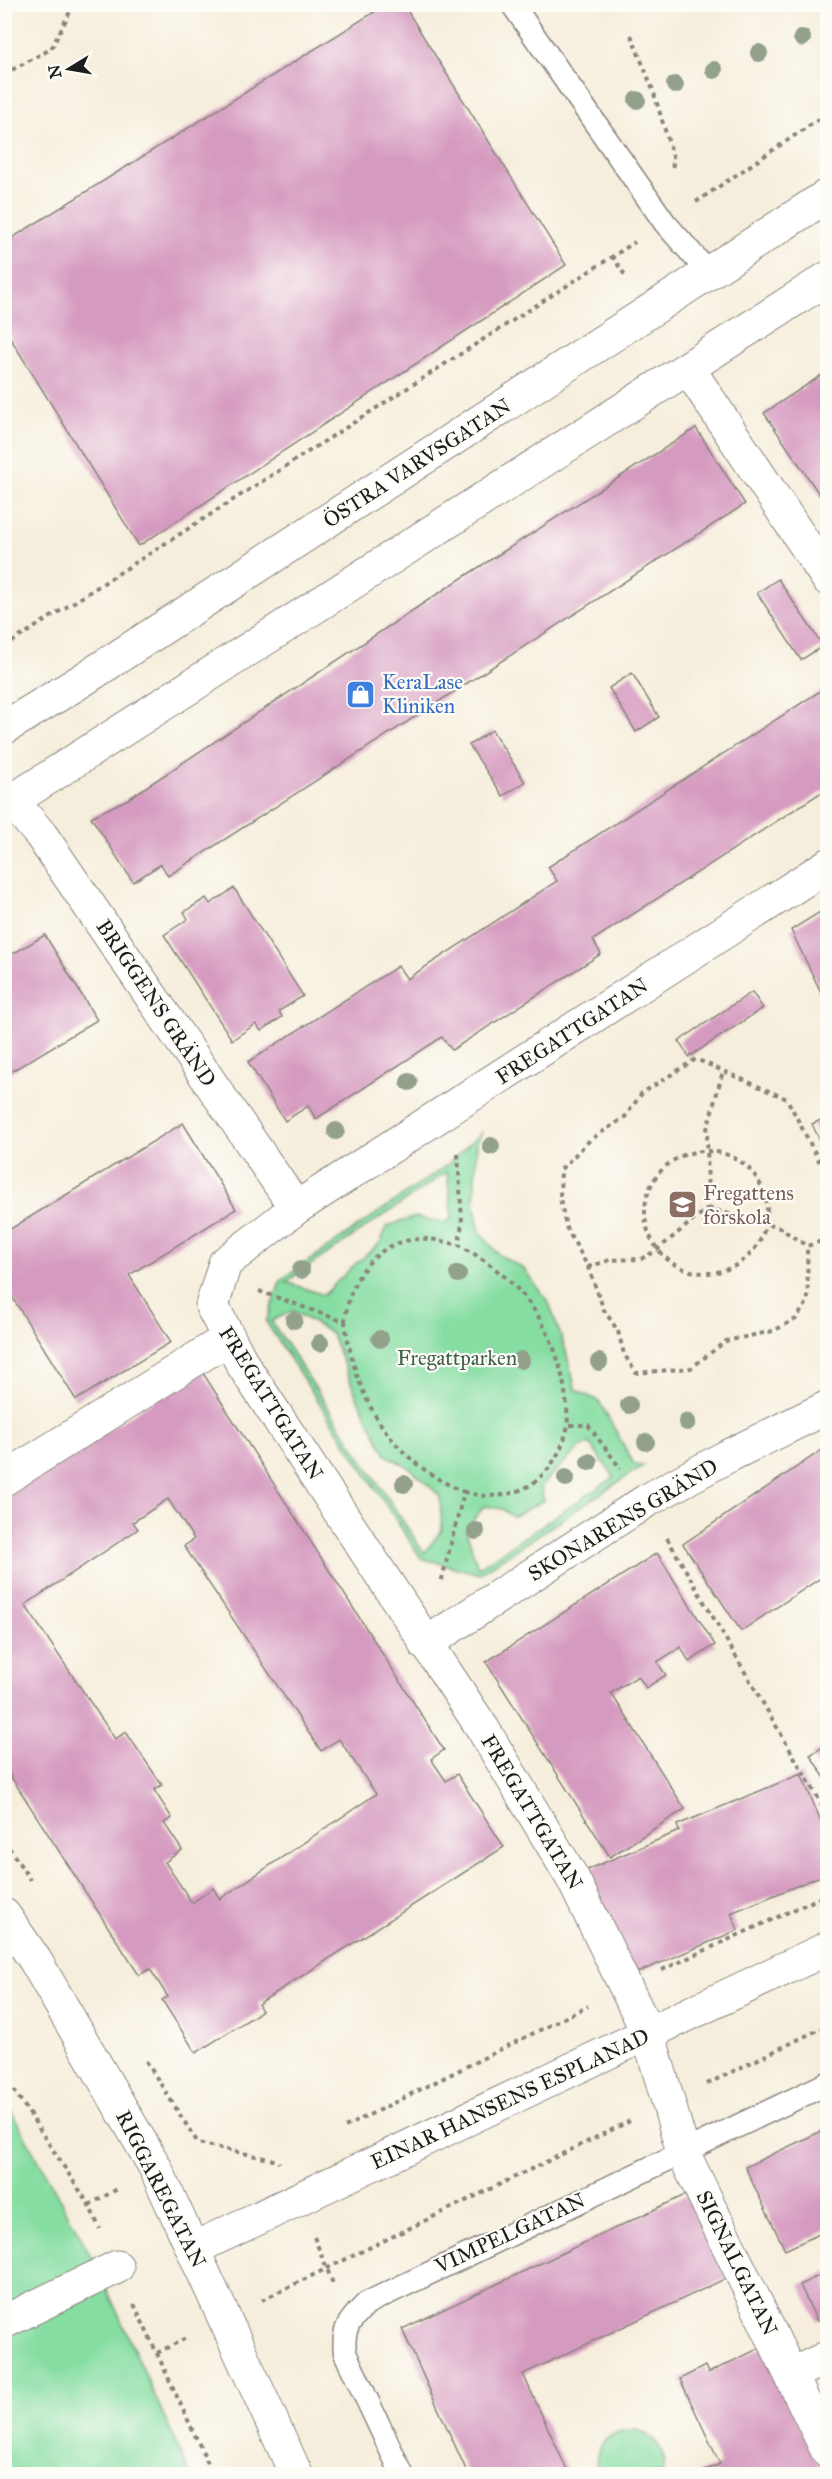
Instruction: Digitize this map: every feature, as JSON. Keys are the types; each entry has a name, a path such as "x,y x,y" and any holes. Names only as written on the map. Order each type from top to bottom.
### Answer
{"street":[{"name":"ÖSTRA VARVSGATAN","path":"4,728 81,681 828,195"},
{"path":"8,804 828,278"},
{"path":"688,368 828,579"},
{"name":"BRIGGENS GRÄND","path":"8,804 41,835 296,1208"},
{"name":"FREGATTGATAN","path":"668,2103 648,2033 573,1879 429,1642 243,1365 213,1306 225,1263 296,1208 828,865"},
{"path":"4,1479 229,1338"},
{"name":"SKONARENS GRÄND","path":"429,1642 646,1502 728,1456 828,1407"},
{"name":"RIGGAREGATAN","path":"4,1915 35,1960 155,2167 296,2475"},
{"name":"EINAR HANSENS ESPLANAD","path":"192,2249 828,1948"},
{"name":"SIGNALGATAN","path":"668,2103 683,2151 828,2452"},
{"path":"4,2322 117,2267"},
{"path":"791,2375 828,2357"}],"lane":[{"path":"512,4 665,223 708,272"},
{"name":"VIMPELGATAN","path":"349,2322 367,2302 383,2293 828,2083"},
{"path":"349,2322 343,2337 345,2353 402,2475"}],"path":[{"path":"4,74 51,49 74,4"},
{"path":"632,35 653,90 674,160 665,223"},
{"path":"4,647 665,223 828,113"},
{"path":"807,1246 808,1301 796,1319 773,1331 726,1341 691,1368 636,1373 624,1354 618,1331 604,1310 588,1267 566,1227 560,1198 561,1168 590,1140 625,1117 642,1093 696,1059 787,1099 828,1178"},
{"path":"708,1208 707,1129 723,1071"},
{"path":"430,1122 457,1142 462,1222 459,1245"},
{"path":"706,1149 741,1159 765,1188 767,1225 755,1251 733,1268 706,1274 678,1268 657,1250 645,1225 645,1197 657,1172 679,1155 706,1149"},
{"path":"708,1208 780,1228 807,1246"},
{"path":"588,1267 610,1260 641,1259 657,1250 708,1208"},
{"path":"415,1239 428,1239 459,1245 480,1257 515,1286 530,1304 547,1330 560,1362 567,1394 568,1425 564,1445 554,1463 541,1479 501,1495 476,1495 440,1482 397,1446 375,1418 348,1348 345,1322 350,1292 363,1268 388,1248 415,1239"},
{"path":"807,1246 828,1239"},
{"path":"218,1285 253,1289 345,1322"},
{"path":"568,1425 588,1425 646,1502 828,1815"},
{"path":"429,1642 439,1591 464,1492"},
{"path":"4,1840 30,1881"},
{"path":"341,2129 625,1987 828,1894"},
{"path":"157,2353 326,2267 828,2025"},
{"path":"140,2052 198,2143 278,2161 288,2156"},
{"path":"4,2075 89,2205 213,2475"},
{"path":"278,2161 299,2200 349,2322"}],"green space":[{"name":"Fregattparken","path":"482,1132 477,1142 474,1203 480,1232 499,1255 524,1269 549,1303 565,1348 576,1390 599,1401 634,1464 644,1465 479,1574 421,1558 266,1322 281,1280 447,1165","holes":["447,1172 452,1218 444,1223 415,1217 387,1226 381,1242 324,1295 286,1282","293,1311 331,1333 357,1397 386,1455 411,1469 440,1496 442,1530 424,1553 271,1321","589,1443 614,1477 478,1568 466,1530 484,1506 502,1509 513,1517 544,1500 541,1486 576,1451"]},
{"path":"4,2098 95,2263 190,2474 5,2474"},
{"path":"635,2429 650,2436 659,2446 664,2465 663,2474 598,2474 597,2455 604,2442 617,2433"}],"building":[{"path":"387,4 403,4 566,265 139,546 4,328 4,243"},
{"path":"828,371 828,507 764,413"},
{"path":"696,428 745,504 168,876 161,864 133,882 91,817 128,799 448,587"},
{"path":"778,579 823,646 801,660 757,593"},
{"path":"632,673 659,717 636,732 609,688"},
{"path":"828,686 828,788 593,940 601,954 452,1050 442,1037 316,1119 308,1106 285,1121 248,1062 398,966 407,979 557,881 548,867"},
{"path":"492,730 525,782 503,796 469,745"},
{"path":"234,888 303,996 279,1011 282,1017 261,1031 256,1024 232,1040 164,935 188,919 184,912 206,898 210,904"},
{"path":"828,907 828,1007 791,930"},
{"path":"45,935 97,1020 4,1076 4,959"},
{"path":"752,992 763,1008 689,1057 679,1041"},
{"path":"828,1117 828,1158 812,1124"},
{"path":"183,1123 236,1209 129,1275 171,1342 76,1400 4,1284 4,1233"},
{"path":"201,1370 444,1750 431,1759 446,1781 457,1774 504,1847 258,2004 262,2011 196,2053 162,2000 168,1997 150,1969 139,1975 4,1766 4,1497","holes":["168,1499 194,1539 184,1546 321,1751 339,1739 376,1794 220,1899 213,1888 192,1903 165,1862 182,1850 164,1823 172,1818 154,1790 162,1785 126,1732 115,1739 25,1605 138,1529 133,1522"]},
{"path":"828,1446 828,1573 741,1631 683,1544"},
{"path":"657,1553 715,1645 689,1662 681,1647 657,1662 666,1675 646,1688 638,1676 611,1693 685,1809 610,1857 486,1662"},
{"path":"828,1744 828,1783 810,1755"},
{"path":"801,1774 828,1838 828,1873 731,1913 738,1930 632,1975 587,1870 679,1831 677,1825"},
{"path":"828,2128 828,2230 785,2250 745,2167"},
{"path":"685,2195 727,2278 523,2374 569,2474 468,2474 402,2329"},
{"path":"828,2271 828,2316 817,2321 800,2285"},
{"path":"762,2347 821,2470 812,2474 697,2474 720,2464 680,2379 705,2366 708,2373"}],"place":[{"name":"KeraLase Kliniken","path":"361,694"},
{"name":"Fregattens förskola","path":"682,1205"}]}
